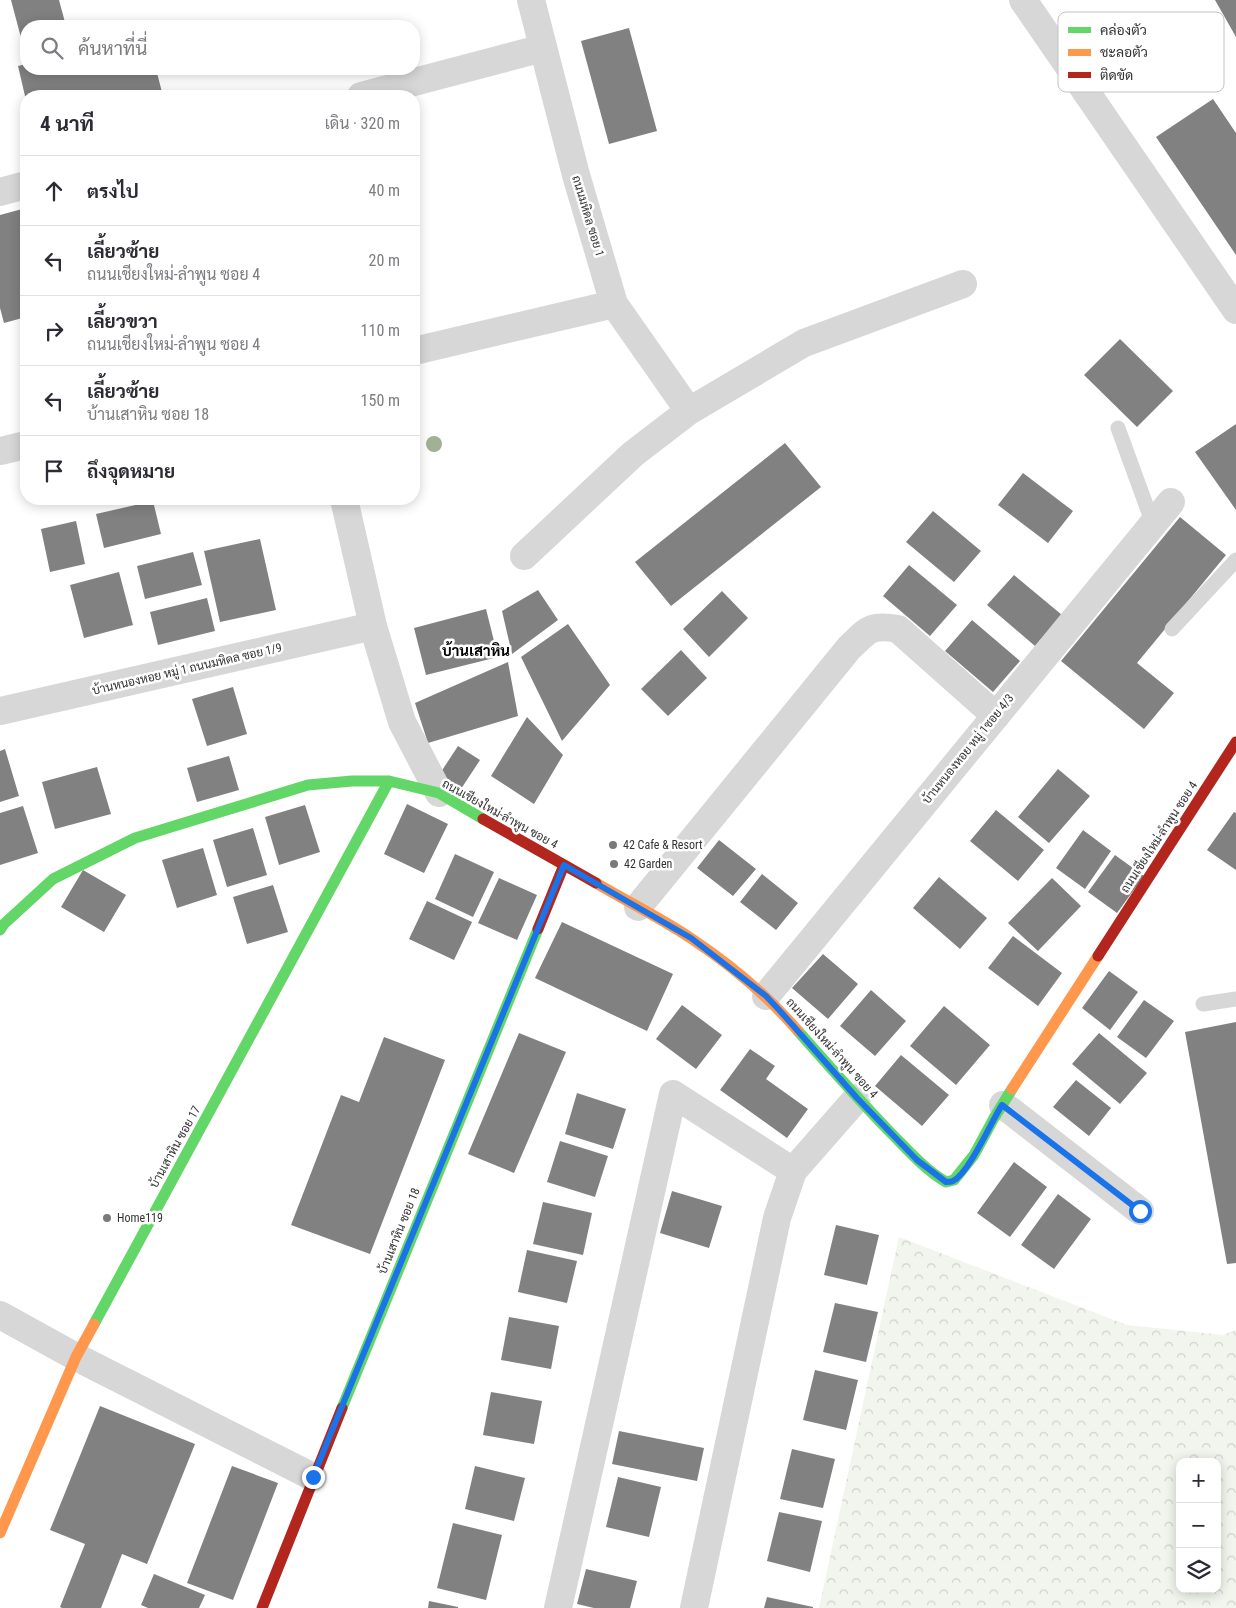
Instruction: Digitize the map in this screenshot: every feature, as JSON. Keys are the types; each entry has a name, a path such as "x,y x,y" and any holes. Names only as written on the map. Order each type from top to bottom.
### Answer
{"street":[{"name":"ถนนมหิดล ซอย 1","path":"531,0 576,175 614,304 689,411"},
{"path":"1022,0 1058,52"},
{"path":"384,90 543,48"},
{"path":"1086,92 1236,310"},
{"path":"0,192 20,187"},
{"path":"524,556 633,454 689,411 804,343 963,284"},
{"path":"420,350 614,304"},
{"path":"0,451 20,446"},
{"name":"บ้านหนองหอย หมู่ 1ซอย 4/3","path":"766,996 1171,502"},
{"path":"345,505 373,626 402,722 439,793"},
{"name":"บ้านหนองหอย หมู่ 1 ถนนมหิดล ซอย 1/9","path":"0,712 373,626"},
{"path":"638,907 849,648 868,631 881,626 898,629 996,716"},
{"name":"ถนนเชียงใหม่-ลำพูน ซอย 4","path":"0,930 4,924 54,879 135,838 308,785 352,781 389,781 439,793 691,938 766,996 857,1098 917,1160 946,1182 954,1180 962,1173 974,1155 1002,1105 1236,742"},
{"name":"บ้านเสาหิน ซอย 17","path":"0,1533 76,1357 389,781"},
{"name":"บ้านเสาหิน ซอย 18","path":"262,1608 313,1477 564,865"},
{"path":"558,1608 674,1094 793,1171"},
{"path":"694,1608 777,1218 793,1171 857,1098"},
{"path":"1002,1105 1140,1211"},
{"path":"0,1316 76,1357 313,1477"}],"lane":[{"path":"1118,428 1153,524"},
{"path":"1172,629 1236,560"},
{"path":"1203,1004 1236,999"}],"green space":[{"path":"899,1237 1127,1325 1223,1335 1236,1330 1236,1608 819,1608"}],"building":[{"path":"11,0 59,0 64,20 20,20 20,34"},
{"path":"1215,0 1236,0 1236,37 1224,16 1224,12 1222,12"},
{"path":"629,28 657,131 609,144 581,41"},
{"path":"20,75 158,75 161,90 24,90"},
{"path":"1213,99 1236,133 1236,255 1156,137"},
{"path":"20,210 20,319 4,323 0,308 0,215"},
{"path":"1120,339 1173,391 1137,427 1084,375"},
{"path":"1236,424 1236,510 1195,452"},
{"path":"785,443 821,487 671,606 635,562"},
{"path":"1023,473 1073,511 1048,543 998,505"},
{"path":"135,505 154,505 161,534 104,548 96,514"},
{"path":"933,511 981,551 954,582 906,542"},
{"path":"1180,517 1226,555 1137,663 1174,693 1144,729 1061,661"},
{"path":"76,521 85,564 50,572 41,529"},
{"path":"260,539 276,610 220,622 204,551"},
{"path":"193,552 202,585 145,599 137,566"},
{"path":"909,565 957,605 930,636 883,596"},
{"path":"119,572 133,625 84,638 70,585"},
{"path":"1014,575 1062,615 1035,646 987,605"},
{"path":"538,590 558,620 512,654 502,611"},
{"path":"722,591 748,618 709,657 683,629"},
{"path":"207,598 215,631 158,645 150,612"},
{"path":"486,609 498,657 426,675 414,628"},
{"path":"972,620 1020,661 993,692 945,651"},
{"path":"568,624 610,685 562,741 521,657"},
{"path":"681,650 707,678 668,716 641,689"},
{"path":"508,662 518,716 428,743 415,703"},
{"path":"233,687 247,734 207,746 192,699"},
{"path":"527,717 563,755 534,804 491,776"},
{"path":"458,746 480,760 461,789 439,775"},
{"path":"5,749 19,796 0,802 0,751"},
{"path":"229,756 239,790 197,802 187,768"},
{"path":"97,767 111,814 55,829 42,782"},
{"path":"1058,769 1090,796 1049,843 1018,817"},
{"path":"407,804 448,824 424,873 384,854"},
{"path":"305,805 320,852 279,865 265,817"},
{"path":"23,806 38,853 0,865 0,813"},
{"path":"996,810 1044,850 1018,881 970,841"},
{"path":"1234,812 1236,813 1236,870 1207,850"},
{"path":"253,828 267,875 227,887 213,840"},
{"path":"1083,830 1111,851 1085,889 1056,868"},
{"path":"719,840 756,869 733,896 697,868"},
{"path":"203,848 217,895 177,908 162,860"},
{"path":"455,854 494,872 473,917 435,899"},
{"path":"1115,855 1144,876 1117,913 1088,892"},
{"path":"83,870 126,895 104,932 61,907"},
{"path":"762,874 798,903 776,930 740,902"},
{"path":"939,877 987,918 960,949 913,908"},
{"path":"499,878 537,895 517,940 478,923"},
{"path":"1052,878 1081,906 1038,951 1008,923"},
{"path":"273,885 288,932 247,944 233,897"},
{"path":"427,901 472,922 454,960 409,939"},
{"path":"562,922 673,974 647,1031 535,978"},
{"path":"1013,936 1062,973 1038,1006 988,968"},
{"path":"823,954 858,984 828,1019 792,988"},
{"path":"1109,971 1138,992 1110,1030 1082,1008"},
{"path":"871,990 906,1021 875,1056 840,1026"},
{"path":"1144,1000 1174,1021 1146,1058 1117,1037"},
{"path":"682,1005 722,1035 696,1069 656,1039"},
{"path":"944,1006 990,1045 956,1085 910,1046"},
{"path":"1236,1022 1236,1263 1227,1264 1185,1032"},
{"path":"519,1033 566,1052 514,1173 468,1154"},
{"path":"1099,1033 1147,1073 1120,1104 1072,1064"},
{"path":"384,1037 445,1060 370,1254 291,1225 341,1095 359,1102"},
{"path":"750,1049 775,1066 766,1079 808,1109 787,1138 720,1090"},
{"path":"901,1055 949,1095 922,1126 875,1086"},
{"path":"1076,1080 1111,1108 1089,1136 1053,1107"},
{"path":"577,1093 626,1109 613,1149 565,1134"},
{"path":"560,1141 608,1156 595,1197 547,1182"},
{"path":"1014,1162 1047,1187 1010,1237 977,1213"},
{"path":"672,1191 722,1206 709,1248 660,1233"},
{"path":"1058,1194 1091,1219 1054,1269 1021,1245"},
{"path":"543,1202 592,1213 583,1255 533,1244"},
{"path":"836,1225 879,1235 867,1285 824,1275"},
{"path":"527,1250 577,1261 567,1303 518,1292"},
{"path":"835,1303 878,1312 866,1362 823,1352"},
{"path":"509,1317 559,1326 551,1369 501,1360"},
{"path":"815,1370 858,1380 846,1430 803,1420"},
{"path":"491,1392 542,1401 534,1444 483,1435"},
{"path":"100,1406 195,1444 147,1564 122,1554 101,1608 62,1608 60,1607 85,1544 50,1530"},
{"path":"619,1431 704,1448 697,1481 612,1464"},
{"path":"792,1449 835,1459 823,1508 780,1499"},
{"path":"232,1466 278,1483 233,1600 187,1583"},
{"path":"475,1466 525,1478 514,1521 465,1509"},
{"path":"618,1477 661,1487 649,1537 606,1527"},
{"path":"779,1512 822,1521 810,1572 767,1561"},
{"path":"453,1523 502,1535 486,1600 437,1588"},
{"path":"586,1569 637,1581 630,1608 594,1608 577,1604"},
{"path":"154,1574 205,1595 199,1608 148,1608 141,1605"},
{"path":"767,1597 813,1607 813,1608 764,1608"},
{"path":"429,1601 458,1607 458,1608 428,1608"}],"traffic: fast":[{"path":"0,930 4,924 53,879 135,838 308,785 352,781 389,781 439,793 483,819"},
{"path":"94,1324 389,781"},
{"path":"342,1408 538,929"},
{"path":"798,1031 909,1152 930,1171 946,1182 954,1180 974,1155 1012,1089"}],"traffic: slow":[{"path":"596,883 668,924 721,959 761,993 798,1031"},
{"path":"1012,1089 1098,956"},
{"path":"0,1533 76,1357 94,1324"}],"traffic: jam":[{"path":"1098,956 1236,742"},
{"path":"483,819 596,883"},
{"path":"538,929 564,865"},
{"path":"262,1608 342,1408"}],"place":[{"name":"42 Cafe & Resort","path":"613,845"},
{"name":"42 Garden","path":"614,864"},
{"name":"Home119","path":"107,1218"}],"district":[{"name":"บ้านเสาหิน","path":"476,651"}],"route":[{"path":"313,1477 564,865 691,938 731,967 766,996 857,1098 934,1175 946,1182 954,1180 962,1173 1002,1105 1140,1211"}]}
